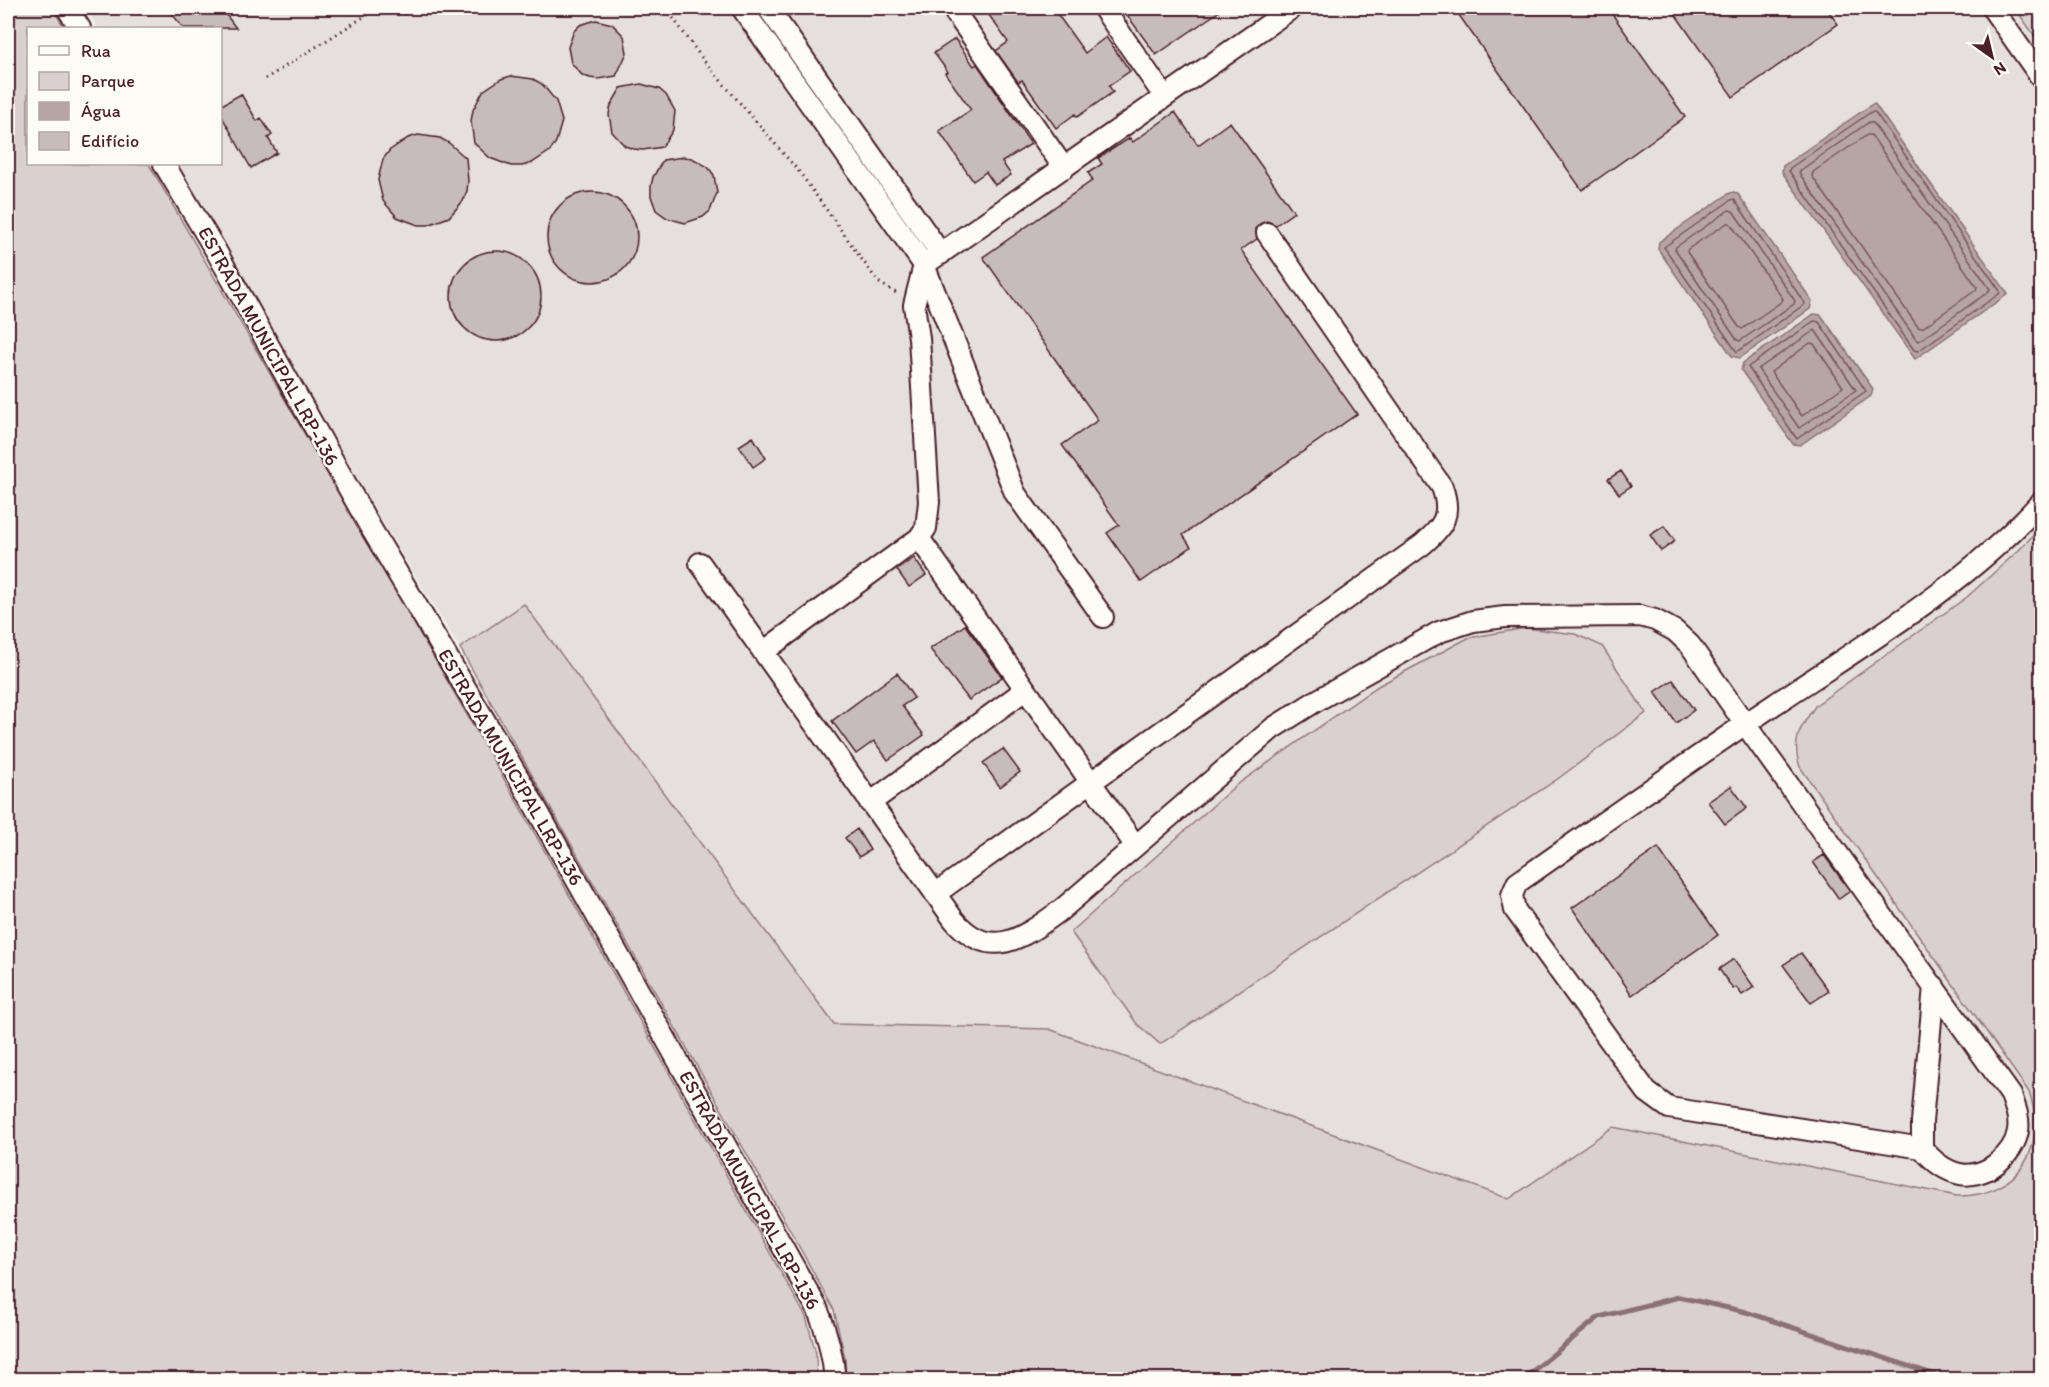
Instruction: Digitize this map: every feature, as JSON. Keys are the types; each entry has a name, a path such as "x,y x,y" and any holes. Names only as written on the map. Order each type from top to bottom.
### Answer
{"street":[{"path":"67,8 79,27"},
{"path":"742,8 924,265 1015,493 1103,617"},
{"path":"768,8 941,254"},
{"path":"952,8 1064,168"},
{"path":"1103,8 1164,96"},
{"path":"763,652 920,538 926,528 928,502 919,338 914,305 924,265 1292,8"},
{"path":"1992,8 2042,79"},
{"name":"ESTRADA MUNICIPAL LRP-136","path":"165,165 216,251 369,525 524,784 817,1308 827,1330 836,1380"},
{"path":"935,894 1422,545 1440,526 1446,514 1447,501 1442,487 1267,233"},
{"path":"700,563 954,920 969,936 981,942 995,944 1016,938 1039,926 1061,910 1273,728 1439,632 1473,621 1527,616 1640,616 1655,620 1675,631 1690,645 1745,724 2011,1095 2018,1113 2018,1132 2011,1148 2001,1161 1989,1169 1973,1174 1961,1174 1950,1170 1939,1164 1922,1148 1669,1108 1647,1092 1515,910 1512,896 1517,884 1745,724 1941,593 1989,555 2042,501"},
{"path":"920,538 1135,845"},
{"path":"870,803 1025,690"},
{"path":"1922,1148 1922,1122 1934,986"}],"path":[{"path":"265,79 378,8"},
{"path":"666,8 704,61 801,174 878,282 914,305"}],"shaded area":[{"path":"86,8 2015,8 2041,45 2041,527 1967,597 1803,723 1796,740 1795,754 1800,767 2029,1092 2037,1122 2034,1146 2028,1161 2017,1176 1990,1193 1957,1196 1613,1127 1509,1199 1049,1029 834,1024 524,605 460,648 378,515 179,165 222,165 222,27 97,27"}],"green space":[{"path":"8,8 52,8 64,27 27,27 27,165 150,165 511,791 806,1317 816,1353 817,1379 8,1379"},
{"path":"2015,8 2041,8 2041,45"},
{"path":"2041,527 2041,1379 846,1379 845,1358 834,1310 460,648 524,604 834,1024 1049,1029 1509,1199 1613,1127 1957,1196 1978,1194 1996,1188 2011,1179 2023,1166 2031,1150 2035,1132 2034,1113 2029,1092 1800,767 1796,749 1797,741 1805,720 1816,705 1967,597"},
{"path":"1526,628 1575,634 1602,646 1646,713 1559,778 1160,1044 1137,1024 1071,932 1235,786 1378,686 1468,638"}],"water":[{"path":"1874,103 2008,294 1915,359 1782,172 1783,166"},
{"path":"1734,192 1738,194 1812,301 1810,309 1740,358 1732,356 1658,249 1659,242"},
{"path":"1814,314 1821,315 1873,389 1871,396 1800,445 1793,444 1741,370 1743,363"}],"building":[{"path":"168,8 221,8 236,28 222,27 182,27"},
{"path":"984,8 1053,8 1085,53 1106,37 1130,71 1109,86 1113,92 1077,117 1075,114 1056,128 1022,80 1018,82 996,51 1008,42"},
{"path":"1122,8 1224,8 1156,55"},
{"path":"1454,8 1608,8 1685,117 1582,190"},
{"path":"1671,8 1826,8 1838,24 1733,97"},
{"path":"596,20 612,24 624,36 627,53 616,76 590,78 582,75 571,63 568,47 574,31 580,25"},
{"path":"955,39 974,66 977,64 1031,144 1002,162 1011,175 995,185 986,172 973,181 939,131 971,110 934,53"},
{"path":"511,76 533,79 542,84 556,101 562,121 556,142 550,151 532,163 522,166 511,166 490,158 474,143 471,121 473,110 483,91 501,79"},
{"path":"641,84 659,89 666,95 675,111 673,130 662,147 634,149 625,146 612,132 609,114 611,105 621,88"},
{"path":"241,94 257,121 261,118 272,135 268,138 277,153 251,168 222,117 222,105"},
{"path":"1175,112 1198,145 1230,122 1294,212 1276,225 1267,221 1260,224 1256,228 1257,239 1241,250 1357,414 1183,535 1191,547 1141,582 1107,533 1119,525 1062,445 1098,420 983,257 1093,180 1088,173 1102,164 1098,158 1130,138 1133,142"},
{"path":"418,135 440,138 466,158 468,181 463,201 449,217 428,225 418,225 397,217 383,201 378,180 383,159 390,150 408,138"},
{"path":"692,158 708,167 714,175 717,193 710,211 703,217 685,223 667,218 656,210 651,196 653,177 663,160"},
{"path":"592,192 609,196 624,205 633,220 637,237 633,254 624,269 609,278 592,282 575,278 560,269 551,254 547,237 551,220 560,205 575,196"},
{"path":"496,251 513,255 528,264 537,279 541,296 537,313 528,328 513,337 496,341 479,337 464,328 455,313 451,296 455,279 464,264 479,255"},
{"path":"753,437 766,458 753,467 739,446"},
{"path":"1621,471 1631,486 1619,494 1608,479"},
{"path":"1664,526 1675,541 1661,551 1650,535"},
{"path":"914,558 926,575 909,587 897,570"},
{"path":"965,625 1002,677 969,700 930,649"},
{"path":"897,673 914,698 902,706 924,735 888,760 874,741 856,754 832,721"},
{"path":"1673,680 1694,710 1676,723 1655,692"},
{"path":"1003,749 1020,772 1000,787 983,763"},
{"path":"1731,786 1747,808 1725,824 1708,802"},
{"path":"857,829 870,850 859,857 845,838"},
{"path":"1658,848 1718,935 1632,995 1572,908"},
{"path":"1824,855 1850,891 1839,899 1813,862"},
{"path":"1801,953 1829,991 1811,1003 1783,965"},
{"path":"1734,959 1754,987 1742,995 1736,987 1733,989 1719,969"}],"waterway":[{"path":"1522,1380 1599,1317 1679,1297 1746,1312 1951,1380"}]}
